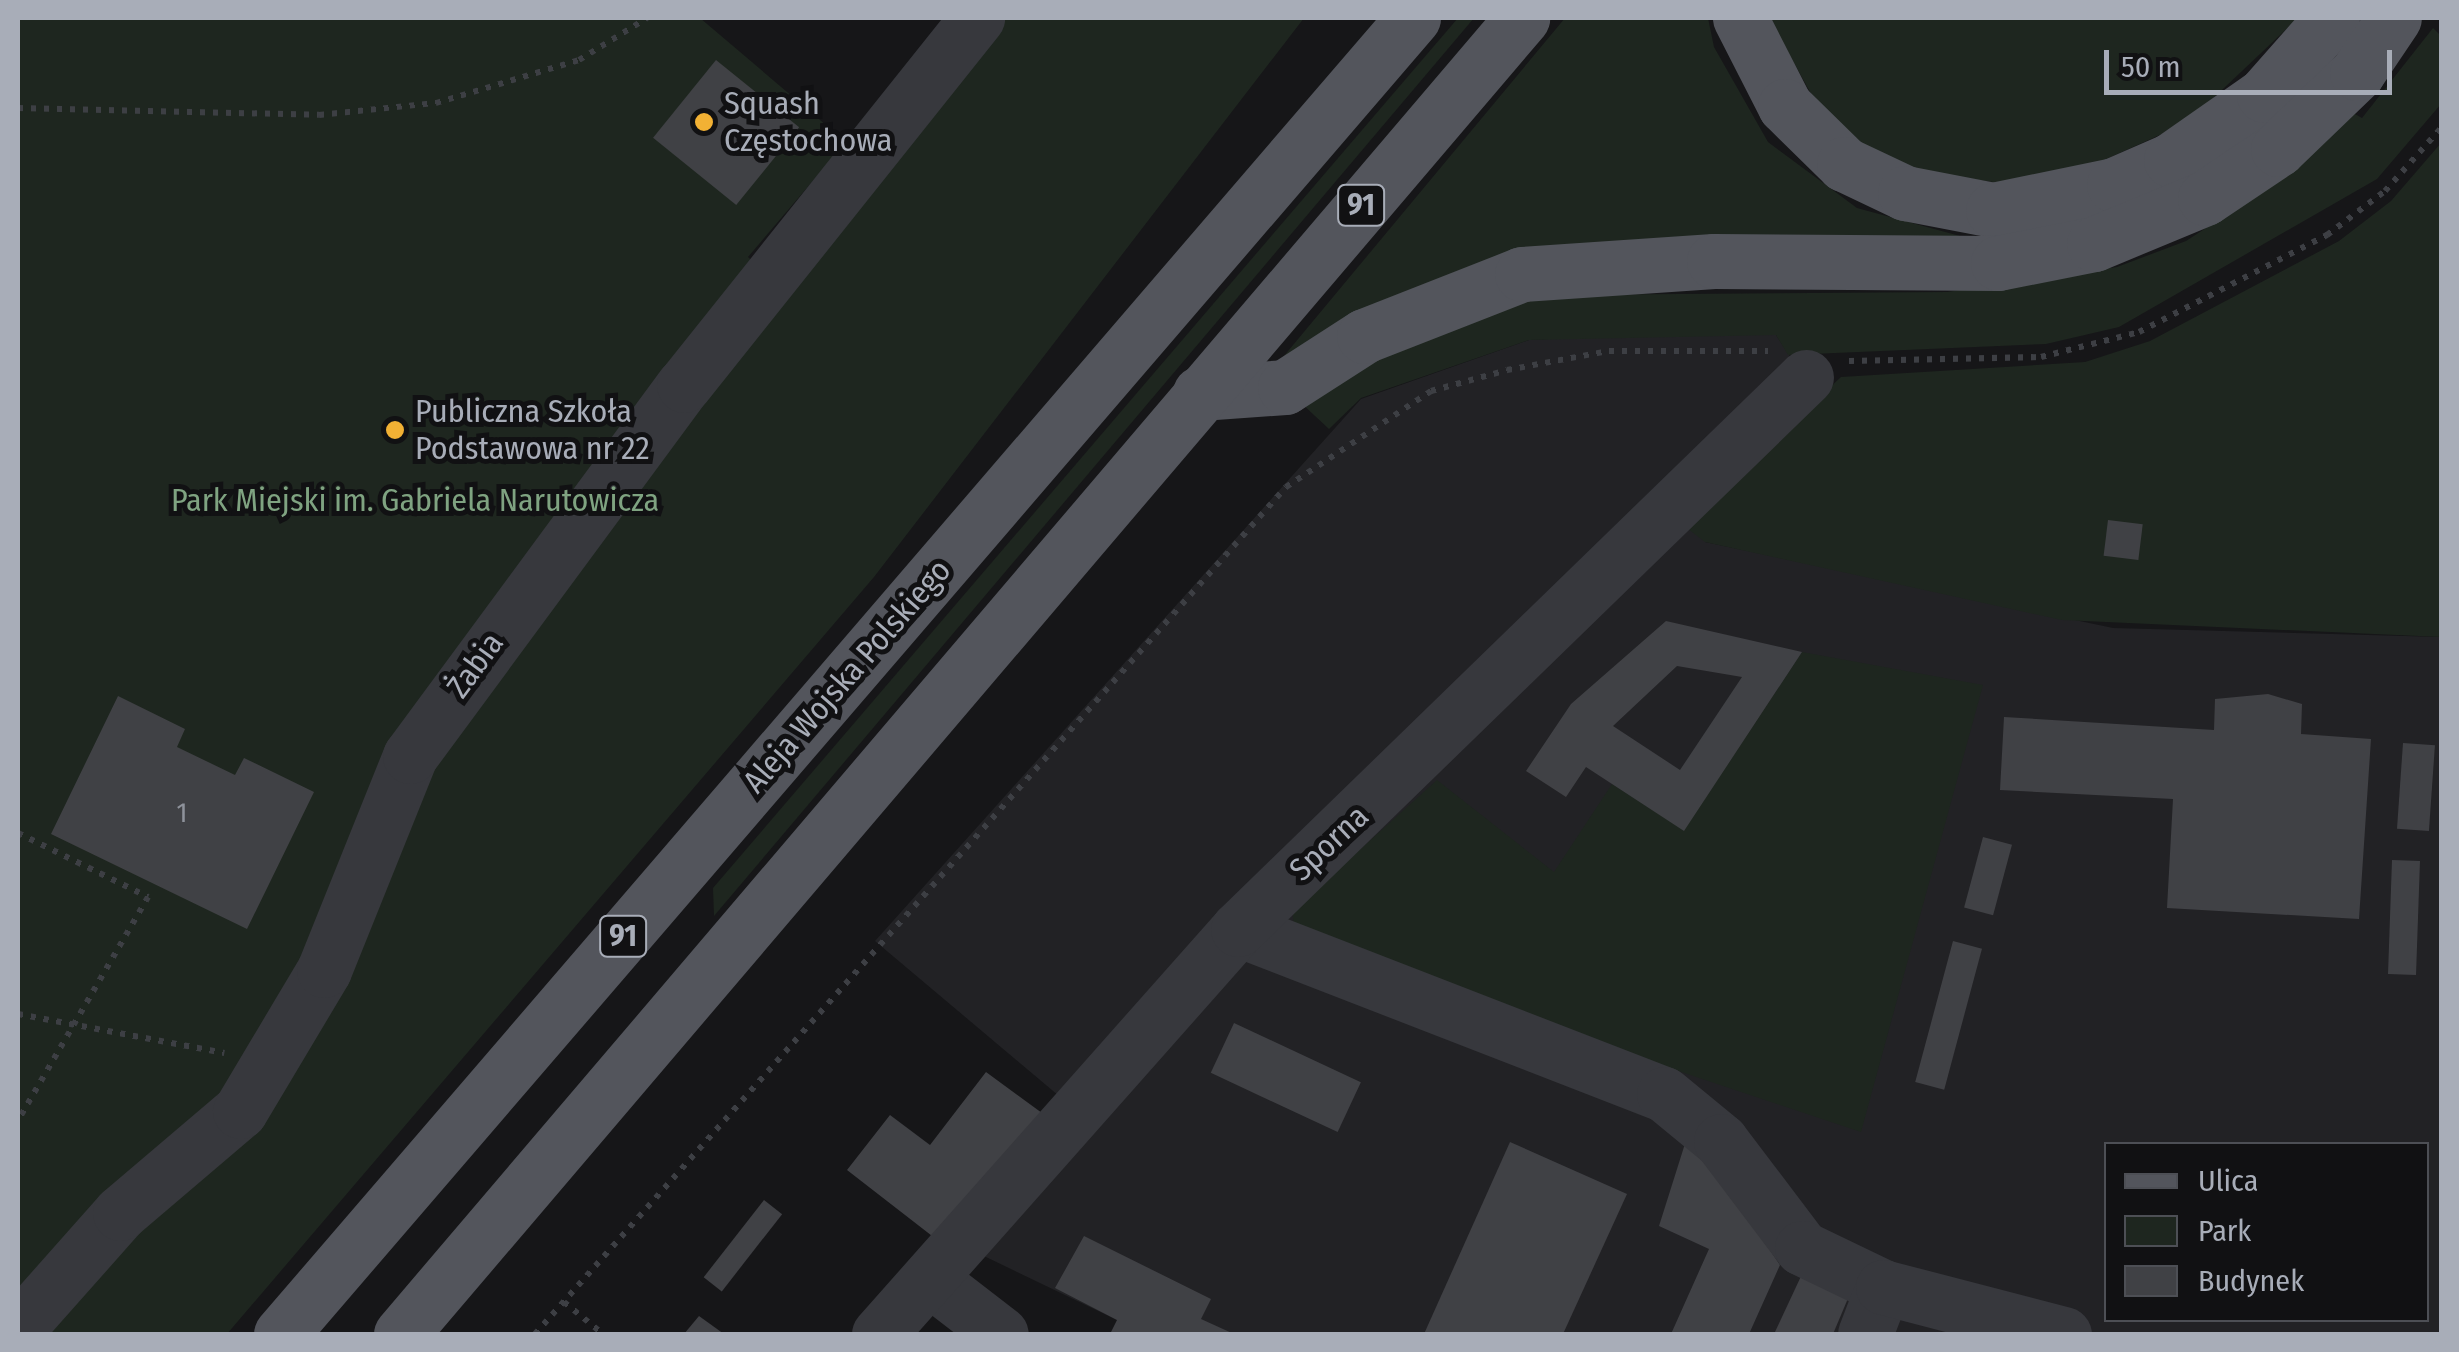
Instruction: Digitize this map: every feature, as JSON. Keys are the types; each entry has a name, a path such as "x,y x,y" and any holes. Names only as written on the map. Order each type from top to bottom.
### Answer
{"main road":[{"name":"Aleja Wojska Polskiego","path":"281,1334 1414,18"},
{"name":"91","path":"401,1334 1522,18"},
{"path":"1740,18 1785,106 1844,164 1905,193 1993,210 2114,186 2171,160 2318,37"},
{"path":"1200,393 1286,388 1397,320 1522,274 1714,261 1998,262 2094,244 2205,198 2278,149 2358,73 2394,18"}],"street":[{"name":"Żabia","path":"18,1328 120,1214 240,1111 274,1063 324,970 410,756 684,385 976,18"},
{"name":"Sporna","path":"879,1334 932,1280 1238,928 1794,365"},
{"path":"1238,928 1664,1094 1721,1141 1802,1248 1874,1311 2064,1334"},
{"path":"932,1280 1002,1334"}],"path":[{"path":"18,108 319,115 436,103 579,60 647,18"},
{"path":"535,1334 1221,555 1340,445 1430,392 1507,370 1610,350 1794,365 2041,358 2140,332 2326,235 2385,191 2442,126"},
{"path":"18,833 148,897 18,1120"},
{"path":"18,1014 274,1063"},
{"path":"564,1302 603,1334"}],"shaded area":[{"path":"1690,332 1776,335 1815,394 1705,542 2113,628 2441,637 2439,1334 1146,1334 959,1244 1078,1112 875,941 1361,399 1529,340"}],"green space":[{"name":"Park Miejski im. Gabriela Narutowicza","path":"18,18 700,18 846,142 748,257 785,291 996,18 1304,18 874,577 227,1334 18,1334"},
{"path":"1458,18 1474,18 714,916 713,888"},
{"path":"1565,18 1708,18 1714,47 1768,142 1857,208 1960,236 1597,248 1269,374"},
{"path":"1769,18 2298,18 2204,107 2162,134 2082,170 2001,183 1922,173 1866,147 1819,108"},
{"path":"2433,28 2441,36 2441,104 2377,179 2119,327 2046,344 1788,355 1776,335 1529,340 1361,398 1329,429 1300,402 1423,328 1548,295 1947,292 2117,267 2186,241 2281,179 2353,113 2362,118"},
{"path":"2441,143 2441,637 2062,620 1705,542 1683,525 1841,377 2085,362 2150,341 2339,241 2391,201"},
{"path":"1802,652 1983,685 1861,1132 1559,1031 1294,924 1292,911 1437,780 1554,872 1612,784 1684,830"}],"building":[{"path":"716,60 799,127 736,205 653,138"},
{"path":"2108,520 2143,524 2138,560 2104,556"},
{"path":"1666,621 1802,652 1684,831 1586,767 1566,797 1526,771 1571,704","holes":["1677,666 1742,677 1680,770 1613,726"]},
{"path":"2268,694 2302,704 2301,734 2371,739 2359,919 2167,908 2173,799 2000,790 2004,717 2214,730 2215,699"},
{"path":"118,696 185,729 177,747 235,775 244,758 314,792 247,929 51,834"},
{"path":"2403,743 2435,745 2429,831 2397,829"},
{"path":"1983,837 2012,845 1993,915 1964,908"},
{"path":"2392,860 2420,861 2416,975 2388,974"},
{"path":"1953,941 1982,949 1944,1090 1915,1082"},
{"path":"1234,1023 1361,1082 1338,1132 1211,1073"},
{"path":"986,1072 1042,1113 945,1246 847,1170 890,1115 930,1145"},
{"path":"1689,1131 1780,1265 1749,1334 1671,1334 1709,1249 1659,1226"},
{"path":"1510,1142 1627,1194 1563,1334 1424,1334"},
{"path":"764,1200 782,1214 722,1291 704,1277"},
{"path":"1084,1236 1211,1299 1201,1319 1234,1334 1110,1334 1117,1320 1055,1288"},
{"path":"1803,1272 1849,1296 1833,1334 1774,1334"},
{"path":"699,1316 724,1334 684,1334"}],"place":[{"name":"Squash Częstochowa","path":"704,122"},
{"name":"Publiczna Szkoła Podstawowa nr 22","path":"395,430"}]}
